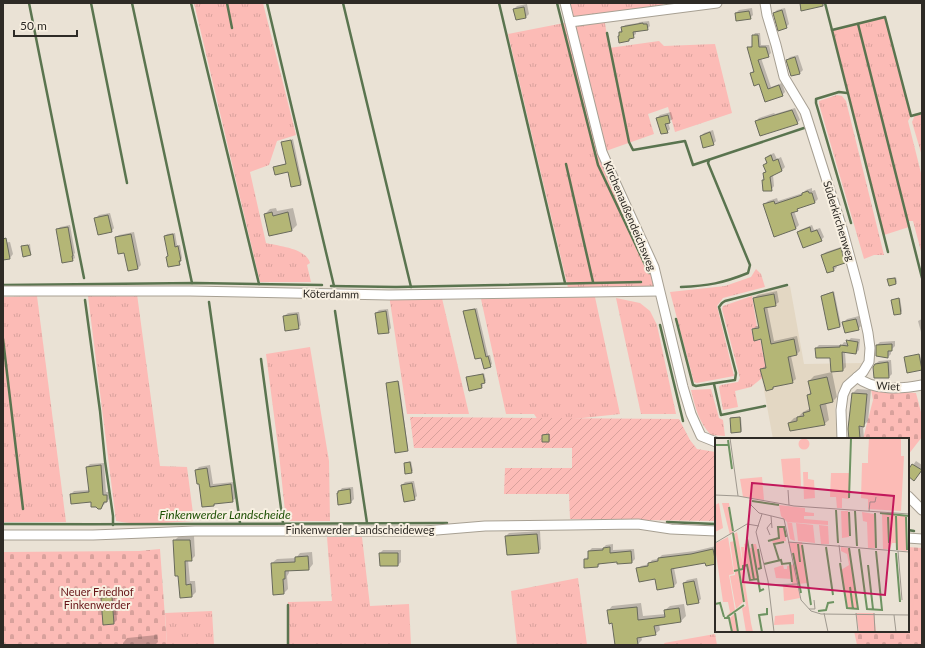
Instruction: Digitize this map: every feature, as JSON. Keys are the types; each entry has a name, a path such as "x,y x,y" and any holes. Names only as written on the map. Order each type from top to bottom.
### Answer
{"street":[{"name":"Kirchenaußendeichsweg","path":"565,3 602,152 654,267 691,414 701,436 715,442"},
{"path":"570,22 717,3"},
{"name":"Süderkirchenweg","path":"765,3 784,77 805,112 842,228 858,287 867,328 870,358 867,366 847,386 843,395 841,410 842,438"},
{"name":"Köterdamm","path":"3,291 190,291 389,295 659,290"},
{"name":"Wiet","path":"857,377 866,383 875,386 901,387 922,385"},
{"path":"909,497 922,510"},
{"name":"Finkenwerder Landscheideweg","path":"3,535 93,535 195,531 425,531 485,526 586,524 638,524 671,529 715,531"},
{"path":"909,538 922,539"}],"shaded area":[{"path":"790,286 804,364 864,363 843,383 837,394 835,408 837,438 773,438 760,368 765,367 760,340 754,341 751,329 757,327 752,296"}],"green space":[{"path":"194,3 263,3 296,135 277,141 269,165 250,172 266,243 291,248 303,254 310,263 307,265 311,282 260,282"},
{"path":"565,3 663,3 663,9 604,17 609,48 659,41 664,46 715,44 732,113 675,132 668,107 648,114 654,134 603,152 659,291 569,292 508,34 569,22"},
{"path":"885,17 911,116 908,121 922,177 922,255 913,221 907,221 909,227 884,235 832,30"},
{"path":"837,95 842,96 846,101 884,255 874,255 864,259 819,104 819,101"},
{"path":"922,113 922,156 912,122 915,115"},
{"path":"756,269 761,274 765,287 723,298 717,306 734,376 697,383 694,382 670,292 725,286 751,277"},
{"path":"137,294 160,466 187,467 194,521 145,523 116,521 88,296"},
{"path":"441,294 469,414 407,414 389,295"},
{"path":"37,296 66,522 3,522 3,297"},
{"path":"752,296 757,327 751,329 754,341 760,340 766,367 760,369 762,378 751,387 735,391 738,407 723,410 719,387 721,385 738,382 740,378 722,309 723,306"},
{"path":"595,297 620,414 573,419 538,420 534,414 506,414 481,299"},
{"path":"616,298 640,303 650,311 657,325 676,414 641,414"},
{"path":"310,347 329,461 330,521 286,521 266,354"},
{"path":"711,389 719,418 723,420 725,436 711,435 700,420 694,403 691,390"},
{"path":"871,389 916,393 922,416 922,437 909,454 909,438 863,438 873,400"},
{"path":"410,417 679,419 690,440 697,449 715,452 715,521 570,519 569,494 504,494 505,468 572,468 572,448 414,448"},
{"path":"327,537 362,537 370,606 409,604 411,645 288,645 288,602 332,601"},
{"path":"909,547 922,548 922,645 857,645 854,632 909,632"},
{"name":"Neuer Friedhof Finkenwerder","path":"160,549 167,645 3,645 3,552 139,551"},
{"path":"578,578 587,645 517,645 511,591"},
{"path":"212,611 214,645 167,645 165,613"},
{"path":"715,634 717,645 665,645 664,643"}],"building":[{"path":"800,3 823,3 823,6 801,11"},
{"path":"524,7 526,18 516,20 513,9"},
{"path":"782,10 787,28 778,31 773,13"},
{"path":"749,11 751,19 736,21 735,13"},
{"path":"643,23 647,24 648,30 633,32 634,38 629,39 629,41 619,43 618,36 619,32 622,32 621,27"},
{"path":"752,35 758,35 759,47 766,47 769,57 758,60 768,89 779,85 783,96 765,102 759,84 754,86 750,73 754,72 747,47 752,47"},
{"path":"795,57 800,74 791,76 786,60"},
{"path":"792,110 798,124 760,136 755,121"},
{"path":"668,115 670,123 665,124 668,133 661,134 656,118"},
{"path":"710,132 714,145 703,148 700,136"},
{"path":"291,140 301,185 291,187 288,172 275,175 273,167 286,164 281,142"},
{"path":"771,155 773,161 778,159 782,171 770,177 772,191 763,191 763,173 766,172 763,165 767,163 765,158"},
{"path":"808,191 809,193 812,193 815,203 797,209 798,211 791,213 796,229 774,237 763,204 774,201 775,204 802,195 802,193"},
{"path":"272,212 273,216 288,212 292,231 269,236 264,214"},
{"path":"108,215 112,232 98,235 94,218"},
{"path":"68,227 73,261 62,263 56,229"},
{"path":"810,227 811,232 817,230 822,241 803,248 797,232"},
{"path":"131,234 138,269 128,271 124,253 118,254 115,237"},
{"path":"173,234 175,247 178,246 181,261 179,261 180,265 168,267 166,257 168,256 164,236"},
{"path":"6,238 10,259 3,260 3,239"},
{"path":"28,245 31,255 23,257 21,246"},
{"path":"841,248 845,263 833,267 834,271 827,273 821,255"},
{"path":"895,278 896,284 889,286 887,279"},
{"path":"833,292 840,327 828,330 821,296"},
{"path":"774,294 776,306 764,308 771,344 794,339 797,355 788,357 793,383 773,387 773,389 766,391 760,369 766,368 761,339 754,341 752,329 759,328 753,298"},
{"path":"899,298 901,314 894,315 891,300"},
{"path":"475,309 486,357 488,356 491,367 484,369 481,358 475,359 463,311"},
{"path":"386,311 389,333 378,334 375,313"},
{"path":"297,314 299,329 285,331 283,316"},
{"path":"856,319 859,330 845,333 842,322"},
{"path":"846,340 858,342 856,354 842,352 843,371 831,372 830,358 816,358 815,348 840,347 840,345 848,346"},
{"path":"892,344 892,351 888,351 888,358 876,356 876,345"},
{"path":"919,354 922,370 907,373 904,357"},
{"path":"888,362 889,378 874,378 873,367 875,364"},
{"path":"483,374 485,383 481,384 482,388 469,391 466,377"},
{"path":"827,377 833,402 820,405 825,425 790,431 788,423 797,421 797,417 804,416 803,413 810,411 807,395 811,394 808,381"},
{"path":"398,381 408,451 395,453 386,383"},
{"path":"852,393 867,394 864,427 859,426 860,438 849,438 848,429"},
{"path":"740,417 741,432 731,433 730,418"},
{"path":"549,434 549,442 542,442 542,435"},
{"path":"410,462 412,473 405,474 404,463"},
{"path":"912,464 922,470 914,481 909,477 909,468"},
{"path":"101,465 103,495 107,495 107,502 104,502 101,509 91,507 91,502 71,504 70,494 89,492 86,467"},
{"path":"207,468 210,487 231,484 233,502 202,507 199,484 197,484 195,470"},
{"path":"412,483 415,500 404,502 401,485"},
{"path":"350,489 351,503 338,505 338,491"},
{"path":"537,534 539,553 507,555 505,536"},
{"path":"173,540 190,540 192,561 185,561 186,585 191,584 192,597 180,598 178,576 175,576"},
{"path":"610,547 610,553 631,551 632,563 617,564 617,562 598,564 598,567 584,568 584,559 588,559 588,551 603,550 603,548"},
{"path":"713,549 715,564 706,566 705,563 671,569 674,587 657,590 655,579 639,582 636,568 648,566 648,563 658,561 658,558 691,554"},
{"path":"379,553 398,553 398,566 380,566"},
{"path":"308,556 309,570 285,571 285,579 283,579 284,594 273,595 271,563 295,562 295,557"},
{"path":"694,581 699,603 687,605 683,583"},
{"path":"112,597 114,624 103,625 101,598"},
{"path":"637,607 638,620 665,617 664,610 679,608 681,622 654,626 656,635 637,638 638,645 615,645 612,623 609,624 607,610"}],"waterway":[{"path":"29,3 84,278"},
{"path":"91,3 127,183"},
{"path":"132,3 192,283"},
{"path":"191,3 259,284"},
{"path":"227,3 232,28"},
{"path":"267,3 334,286"},
{"path":"343,3 411,287"},
{"path":"499,3 565,283"},
{"path":"557,3 598,165 649,273"},
{"path":"825,3 832,30 885,17 911,116 922,113"},
{"path":"858,24 922,278"},
{"path":"832,30 888,252"},
{"path":"607,33 629,142 633,150 685,141 693,165 804,128"},
{"path":"847,93 839,92 816,99 816,103 851,223"},
{"path":"681,287 707,285 731,279 748,273 750,265 708,163 709,160"},
{"path":"566,164 593,282"},
{"path":"331,286 396,287 641,282"},
{"path":"3,285 196,283 322,285"},
{"path":"676,319 693,385 696,386 735,380 736,373 719,307 725,301 787,285"},
{"path":"85,300 113,525"},
{"path":"209,302 240,523"},
{"path":"335,311 367,523"},
{"path":"660,325 683,421"},
{"path":"3,339 23,509"},
{"path":"261,359 283,523"},
{"path":"714,384 721,415 765,406"},
{"name":"Finkenwerder Landscheide","path":"667,522 715,524"},
{"name":"Finkenwerder Landscheide","path":"3,524 447,523"},
{"name":"Finkenwerder Landscheide","path":"909,530 914,531"},
{"path":"288,605 288,645"}]}
